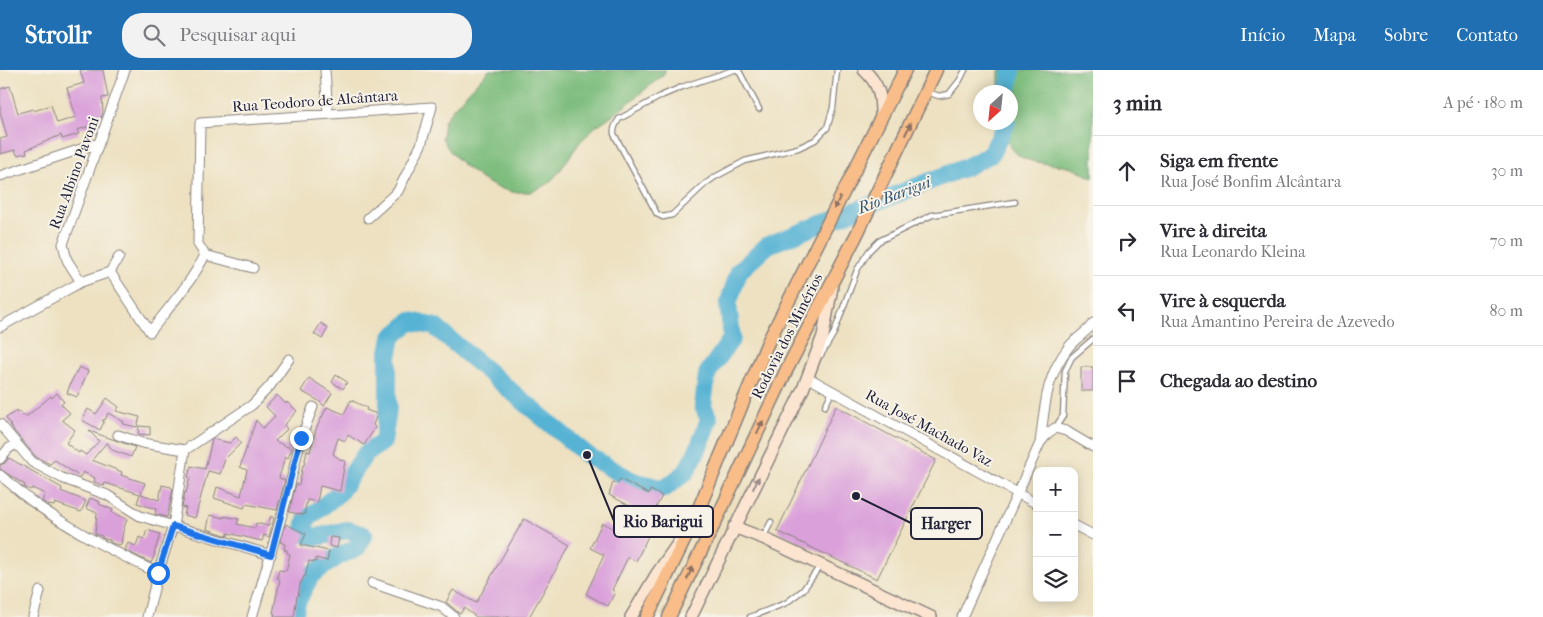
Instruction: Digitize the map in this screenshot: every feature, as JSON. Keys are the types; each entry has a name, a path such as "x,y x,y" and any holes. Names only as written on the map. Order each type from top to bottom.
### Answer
{"main road":[{"path":"864,70 873,78 881,96 881,114"},
{"name":"Rodovia dos Minérios","path":"647,617 694,520 768,342 904,70"},
{"name":"Rodovia dos Minérios","path":"668,617 787,369 856,236 936,70"},
{"path":"691,617 808,377 823,336 833,280"},
{"path":"631,617 656,575 694,520"},
{"path":"734,527 763,538 931,617"}],"street":[{"name":"Rua Albino Pavoni","path":"81,282 67,260 63,244 125,70"},
{"path":"325,70 328,114"},
{"name":"Rua Teodoro de Alcântara","path":"205,255 198,244 200,123 432,107 421,146 398,191 368,218"},
{"path":"0,176 99,143"},
{"path":"110,272 150,332 186,286 205,255 253,268"},
{"path":"0,327 81,282 110,272 119,257"},
{"path":"1040,443 1047,390 1058,363 1070,345 1090,328 1093,323"},
{"path":"118,435 142,443 185,450 252,406 270,386 289,359"},
{"name":"Rua José Machado Vaz","path":"808,377 1033,502"},
{"path":"252,617 271,555 301,438 313,408"},
{"path":"0,424 32,462 62,478 107,495 140,516 271,555"},
{"path":"962,617 1040,443 1055,428 1066,431 1093,447"},
{"path":"0,459 8,449 16,444"},
{"path":"147,617 158,573 173,526 185,450"},
{"path":"0,475 30,500 74,528 122,556 158,573"},
{"path":"1078,527 1093,535"},
{"path":"372,583 442,607 454,617"},
{"path":"33,617 40,591"}],"lane":[{"path":"759,109 739,70 735,70 663,95 619,119 613,129 657,214 663,217 672,215 705,184 745,161 798,148 815,140 827,128 834,108 837,70"},
{"path":"926,92 939,96 949,94 965,70"},
{"path":"808,377 834,333 857,270 869,251 879,241 932,215 1015,202"},
{"path":"1055,428 1063,416 1065,371 1072,357 1093,339"},
{"path":"825,406 832,390"},
{"path":"763,538 771,522"},
{"path":"750,617 786,603 803,590 820,565"}],"green space":[{"path":"489,70 666,70 662,76 621,109 595,127 580,142 548,184 531,192 512,192 496,187 481,179 460,162 449,150 442,138 444,121 454,107"},
{"path":"999,70 1093,70 1093,178 1072,168 1036,162 1019,155 1012,148 1004,130 1018,130 1018,85 999,85"}],"building":[{"path":"80,70 103,70 108,97 102,98 103,112 101,118 92,119 93,125 77,130 79,134 62,139 61,135 26,150 27,153 17,155 15,150 0,154 0,139 7,137 0,112 0,89 10,86 18,113 33,109 34,111 51,105 57,123 76,117 67,88 84,83"},
{"path":"321,323 328,328 322,339 314,334"},
{"path":"79,367 88,371 77,397 67,393"},
{"path":"1081,367 1093,367 1093,391 1081,391"},
{"path":"336,375 347,382 343,389 332,382"},
{"path":"309,378 332,393 324,406 301,391"},
{"path":"57,393 64,402 61,404 70,413 62,420 75,430 66,443 79,453 80,451 86,455 99,441 89,431 135,447 131,457 112,450 107,442 92,460 122,472 121,475 145,483 141,494 159,500 162,485 171,487 173,489 167,517 155,514 156,509 137,503 140,494 105,483 104,486 94,482 95,478 83,472 80,477 55,460 50,464 36,457 14,431 6,418 16,411 17,413 19,411 23,416 27,416"},
{"path":"277,395 297,411 284,425 287,429 275,441 292,449 288,458 285,457 279,478 285,480 277,510 246,504 244,508 214,498 217,487 241,496 247,470 240,467 256,420 263,428 275,416 266,407"},
{"path":"107,398 119,407 116,411 140,417 137,427 123,424 124,422 108,413 105,420 102,420 104,422 100,430 82,420 88,409 96,414"},
{"path":"351,400 367,408 366,410 377,414 373,425 375,427 364,445 348,435 345,441 338,438 333,454 345,461 340,491 320,486 317,502 307,500 304,515 289,512 296,484 299,485 307,451 310,452 316,429 327,407 344,414"},
{"path":"836,406 936,460 877,579 777,531"},
{"path":"139,426 150,427 150,435 138,434"},
{"path":"236,437 241,443 225,459 220,474 208,471 195,518 184,515 186,508 182,507 190,478 188,477 191,466 205,469 212,439 230,443"},
{"path":"9,458 62,488 61,491 86,501 81,512 55,503 54,506 49,506 42,501 45,494 32,488 31,490 24,487 25,485 0,469 0,465"},
{"path":"620,479 649,494 650,490 662,496 645,532 649,534 641,551 636,561 628,557 612,590 615,592 608,606 586,594 604,555 590,548 602,523 619,531 630,506 609,495 613,482 617,484"},
{"path":"90,498 113,510 112,513 127,519 121,545 114,544 110,540 95,534 97,513 86,508"},
{"path":"210,515 239,519 237,524 255,528 256,523 268,526 271,516 274,518 269,537 264,535 262,541 228,533 228,536 207,529"},
{"path":"524,519 570,545 529,617 476,617 464,608 460,614 446,602 453,590 476,603"},
{"path":"286,524 306,534 301,545 329,551 327,561 316,558 316,562 309,561 305,577 301,581 294,617 274,617 275,614 273,613 280,579 277,578 279,570 286,571 290,554 287,553 287,550 284,550 285,544 280,542"},
{"path":"147,530 160,534 151,563 125,550 128,543 136,546 139,537 144,539"},
{"path":"330,537 339,538 337,548 329,546"}],"waterway":[{"name":"Rio Barigui","path":"1009,85 1012,70"},
{"name":"Rio Barigui","path":"294,617 297,602 311,575 339,556 357,548 364,535 347,530 317,537 303,533 306,520 339,493 366,453 383,442 388,409 388,357 392,337 411,321 435,327 587,455 633,481 664,489 686,472 698,449 709,419 703,406 707,374 732,338 728,304 739,271 768,245 966,167 991,154 1003,130"}],"place":[{"name":"Rio Barigui","path":"587,455"},
{"name":"Harger","path":"856,496"}],"route":[{"path":"158,573 173,526 271,555 301,438"}]}
